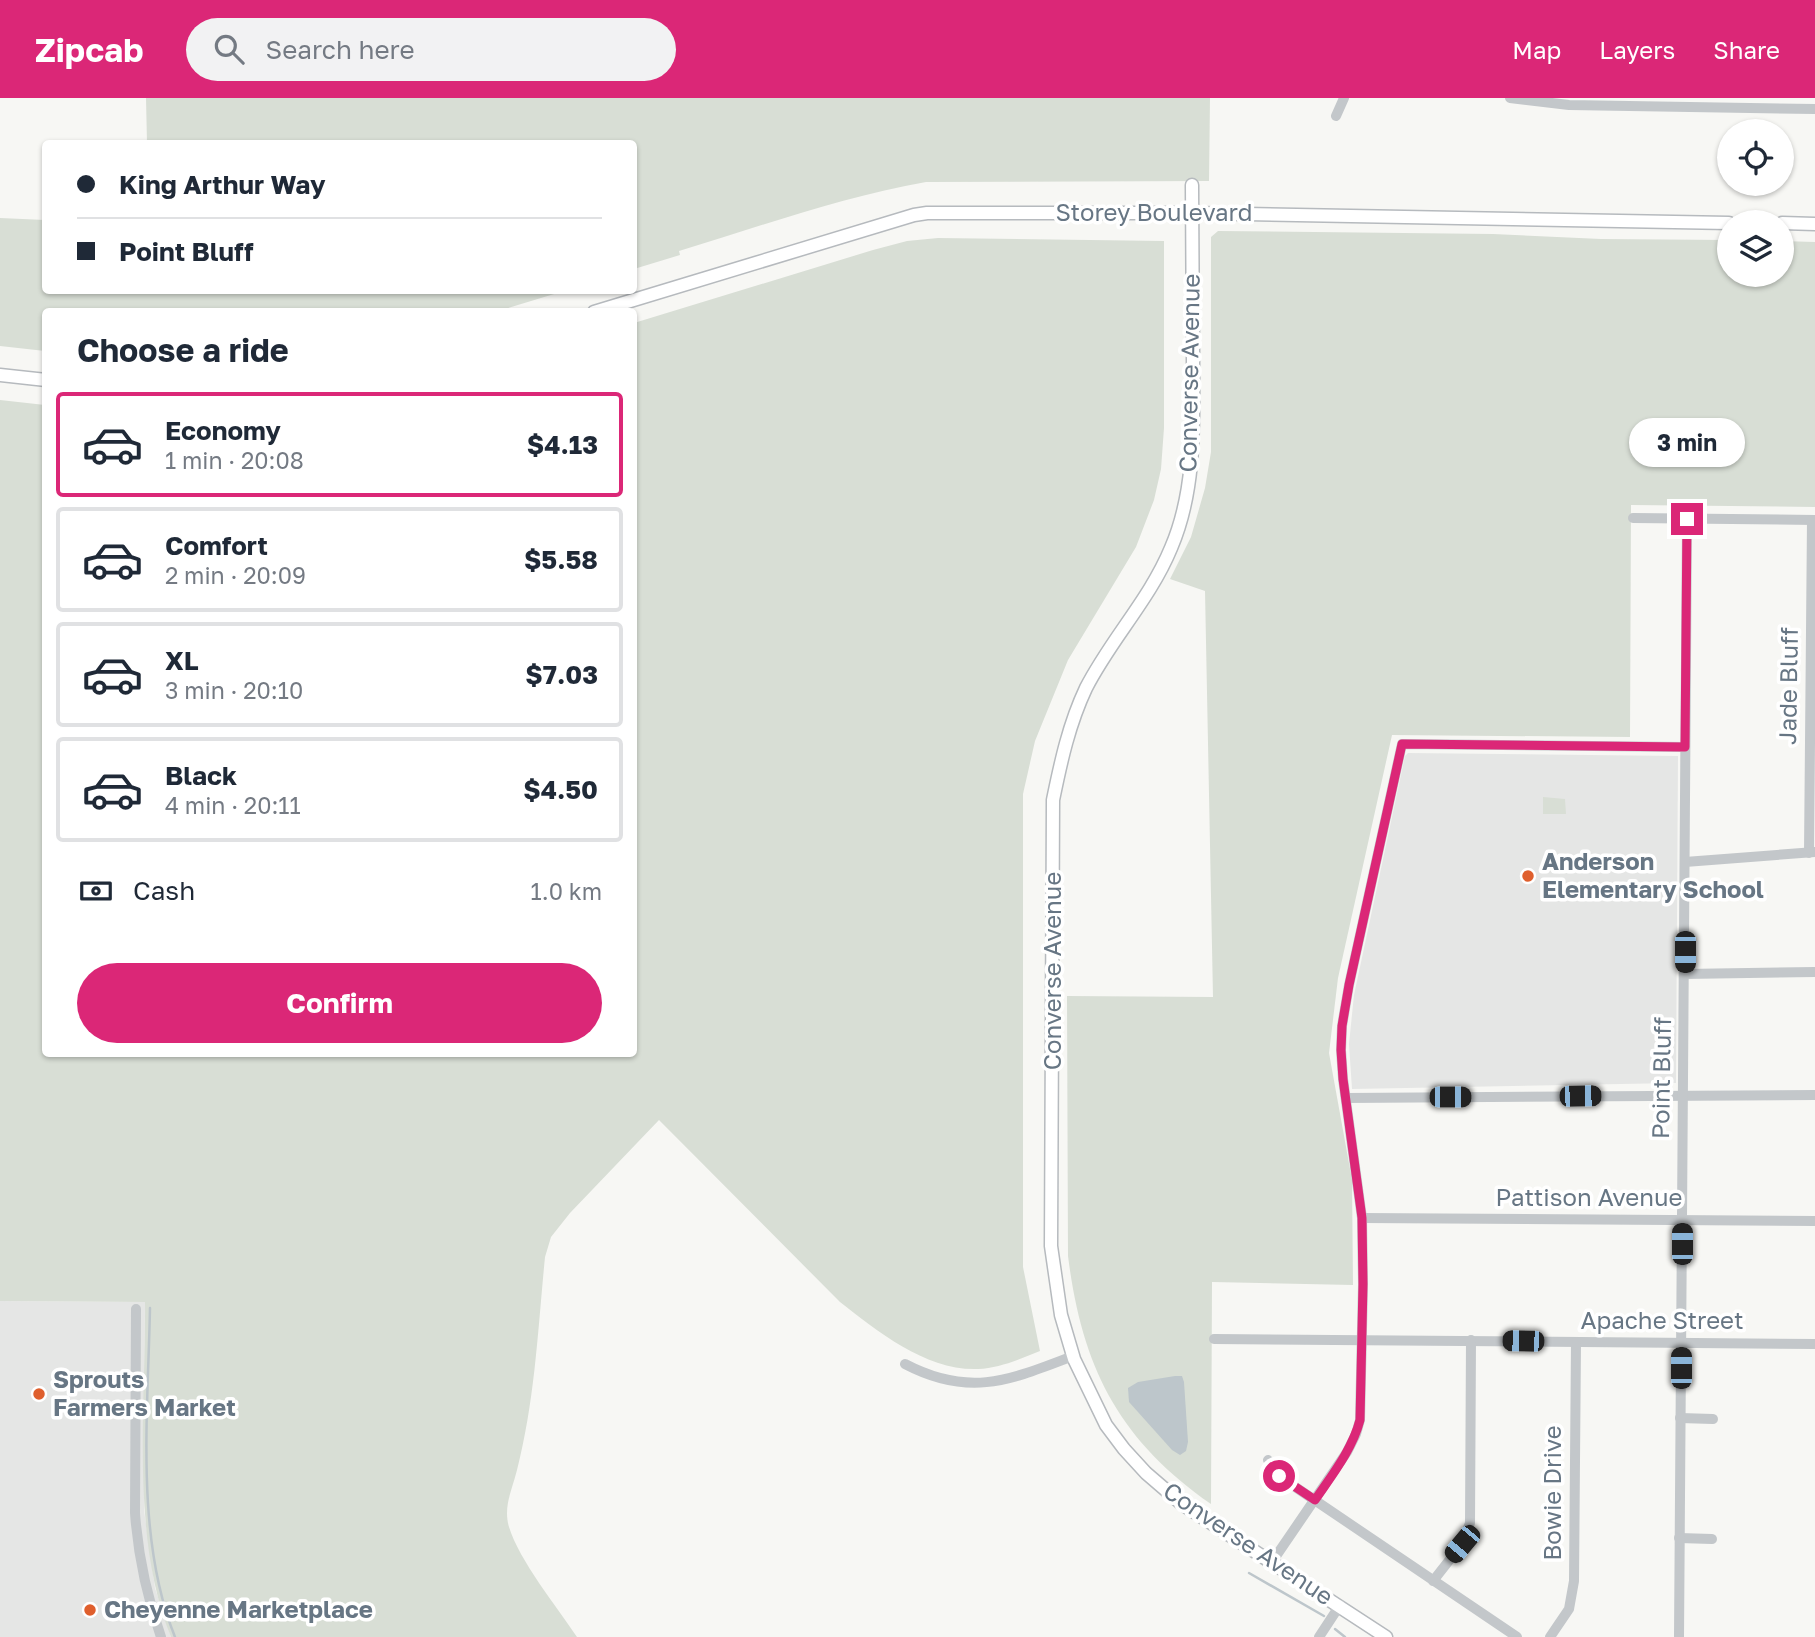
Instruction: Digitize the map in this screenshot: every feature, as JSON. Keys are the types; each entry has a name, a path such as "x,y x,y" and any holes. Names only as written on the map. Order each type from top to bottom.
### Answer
{"main road":[{"name":"Converse Avenue","path":"1192,185 1193,417 1191,466 1183,510 1171,548 1154,582 1107,652 1072,720 1061,758 1054,800 1051,1246 1061,1315 1073,1356 1106,1425 1146,1473 1182,1504 1386,1637"},
{"name":"Storey Boulevard","path":"607,308 914,215 941,212 1192,213 1717,223"},
{"path":"1794,223 1815,224"},
{"path":"0,375 42,380"}],"street":[{"path":"1336,116 1344,98"},
{"path":"1510,98 1569,105 1815,109"},
{"path":"1633,518 1814,520"},
{"name":"Point Bluff","path":"1679,1637 1687,519"},
{"name":"Jade Bluff","path":"1812,852 1814,520"},
{"path":"1272,1562 1356,1434 1361,1405 1362,1218 1341,1050 1345,1003 1402,744 1685,747"},
{"path":"1685,862 1812,852"},
{"path":"1684,974 1815,972"},
{"path":"1346,1098 1815,1096"},
{"name":"Pattison Avenue","path":"1362,1218 1815,1220"},
{"path":"136,1309 135,1513 138,1547 151,1608 161,1637"},
{"name":"Apache Street","path":"1214,1339 1815,1344"},
{"path":"1433,1581 1462,1544 1469,1523 1471,1340"},
{"name":"Bowie Drive","path":"1550,1637 1569,1609 1574,1581 1576,1342"},
{"path":"905,1364 932,1377 959,1383 975,1383 1021,1376 1073,1356"},
{"path":"1680,1418 1713,1419"},
{"path":"1268,1460 1279,1476 1517,1637"},
{"path":"1679,1538 1712,1538"},
{"path":"1319,1637 1340,1605"}],"shaded area":[{"path":"146,98 1210,98 1209,181 926,182 802,213 679,251 680,255 637,268 637,140 147,140"},
{"path":"0,218 42,220 42,294 554,294 508,308 42,308 42,351 0,346"},
{"path":"1218,231 1717,240 1717,287 1794,287 1794,241 1815,242 1815,507 1631,505 1630,737 1392,735 1338,978 1329,1053 1352,1180 1353,1285 1212,1282 1211,1504 1151,1453 1129,1426 1110,1397 1083,1332 1068,1256 1067,996 1213,997 1205,591 1170,579 1191,537 1205,488 1211,452 1211,237"},
{"path":"938,238 1164,241 1164,428 1161,469 1154,500 1136,547 1068,660 1035,741 1023,794 1023,1267 1040,1351 1002,1365 978,1369 940,1364 904,1348 840,1302 659,1120 570,1213 551,1237 545,1257 532,1391 523,1444 509,1498 507,1520 521,1554 577,1637 171,1637 158,1598 145,1515 145,1302 0,1301 0,400 42,405 42,1057 637,1057 637,322 907,241"},
{"name":"Anderson Elementary School","path":"1408,753 1678,756 1676,1083 1352,1089 1349,1044 1354,995 1405,756"},
{"path":"1543,797 1565,799 1566,814 1543,814"},
{"path":"0,1301 145,1302 144,1510 155,1588 171,1637 0,1637"},
{"path":"1182,1376 1184,1382 1188,1442 1186,1451 1180,1455 1172,1450 1129,1402 1128,1388 1138,1382"}],"waterway":[{"path":"150,1308 146,1432 149,1517 162,1599 175,1637"},
{"path":"1249,1573 1324,1616"},
{"path":"1335,1629 1345,1637"}],"place":[{"name":"Anderson Elementary School","path":"1528,876"},
{"name":"Sprouts Farmers Market","path":"39,1394"},
{"name":"Cheyenne Marketplace","path":"90,1610"}],"route":[{"path":"1279,1476 1315,1500 1347,1452 1360,1420 1362,1218 1343,1079 1342,1026 1402,744 1685,747 1687,519"}]}
